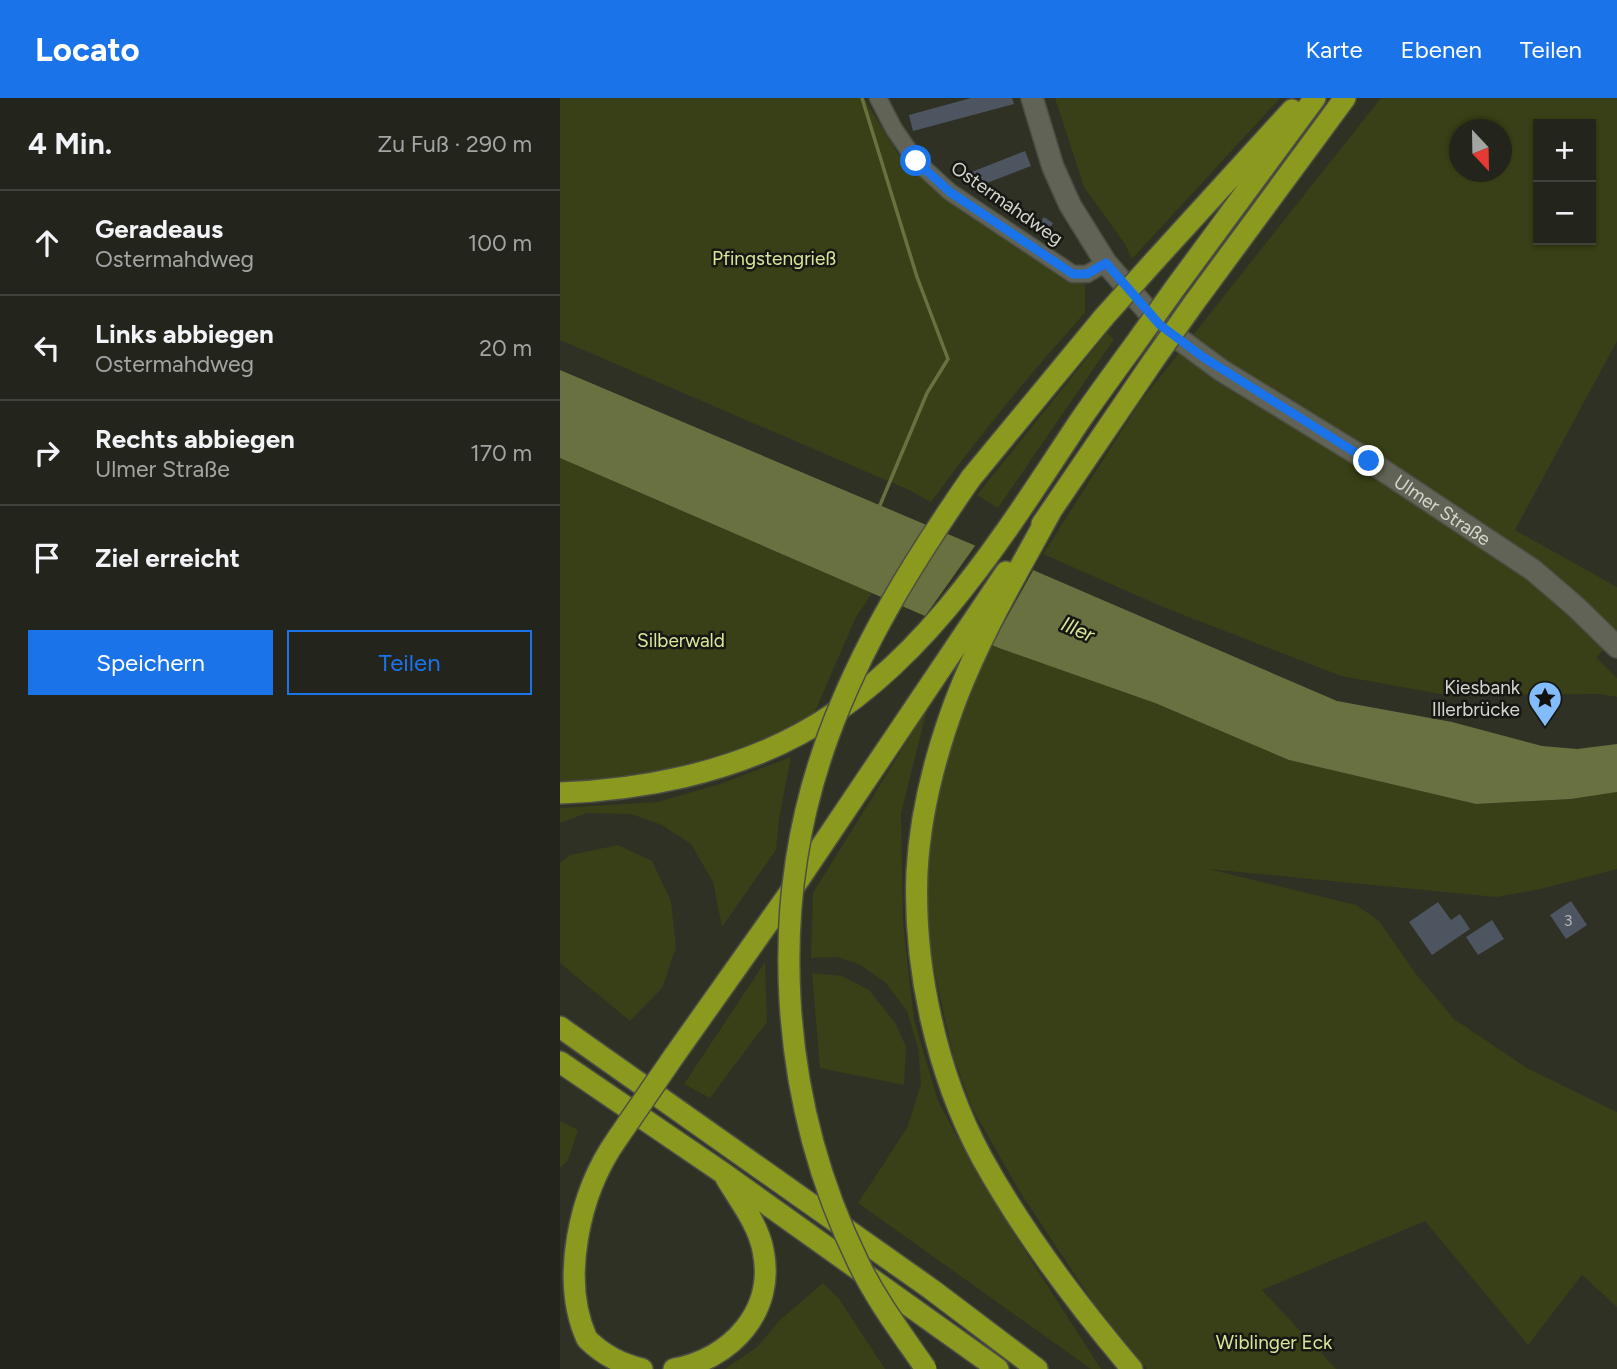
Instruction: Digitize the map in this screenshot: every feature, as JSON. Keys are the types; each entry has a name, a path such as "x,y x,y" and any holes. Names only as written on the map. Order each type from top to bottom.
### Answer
{"highway":[{"path":"926,1369 858,1263 838,1217 809,1129 794,1048 790,1002 789,932 795,864 803,820 828,736 850,681 895,593 971,478 1104,317 1303,98"},
{"path":"560,793 648,783 748,757 799,735 830,717 887,671 953,603 1027,503 1080,420 1315,98"},
{"path":"642,1369 609,1357 593,1345 579,1331 570,1316 564,1297 561,1283 562,1249 584,1191 596,1168 800,878 996,583 1050,513 1194,303 1345,98"},
{"path":"1050,513 988,627 956,701 931,784 917,872 921,957 933,1027 961,1114 982,1157 1055,1273 1132,1369"},
{"path":"560,1027 931,1289 1037,1369"},
{"path":"560,1062 723,1173 998,1369"},
{"path":"674,1369 708,1360 735,1342 757,1307 764,1289 763,1250 757,1232 723,1173"}],"main road":[{"name":"Ulmer Straße","path":"1032,98 1053,167 1070,205 1106,263 1160,325 1203,357 1369,461 1533,570 1617,647"}],"street":[{"name":"Ostermahdweg","path":"878,98 894,129 916,161 950,192 1073,274 1087,274 1106,263"}],"green space":[{"name":"Pfingstengrieß","path":"560,98 864,98 898,154 1085,284 1085,313 1005,405 931,502 909,490 560,340"},
{"path":"1055,98 1280,98 1132,259 1125,244 1084,187"},
{"path":"1381,98 1617,98 1617,341 1515,530 1617,587 1617,638 1596,657 1617,678 1617,697 1599,694 1446,695 1341,676 1163,607 1043,554 1140,402"},
{"path":"1107,333 1114,339 998,508 977,495"},
{"name":"Silberwald","path":"560,458 872,593 856,617 809,725 694,764 594,782 560,784"},
{"name":"Wiblinger Eck","path":"990,644 1155,703 1289,760 1476,804 1571,799 1617,792 1617,869 1541,889 1496,897 1209,869 1356,905 1379,921 1416,974 1454,1019 1527,1068 1617,1112 1617,1307 1582,1275 1528,1345 1425,1221 1262,1290 1336,1369 1147,1369 1093,1302 1020,1192 972,1108 953,1055 929,947 927,859 941,773 958,714"},
{"path":"927,709 901,813 903,923 914,1020 938,1101 1018,1240 1101,1369 1091,1369 858,1203 907,1128 921,1084 918,1048 907,1011 886,983 859,964 837,957 811,958 813,893"},
{"path":"791,757 776,850 722,927 713,882 691,844 662,825 631,814 587,813 560,823 560,808 657,802 720,784"},
{"path":"618,845 652,861 671,901 676,948 662,988 630,1021 560,963 560,863 570,855"},
{"path":"765,962 767,1022 710,1098 684,1084"},
{"path":"812,973 842,976 869,990 896,1024 906,1047 904,1085 820,1068"},
{"path":"560,1121 578,1130 568,1160 560,1168"},
{"path":"823,1283 839,1299 885,1369 725,1369 757,1347 780,1320"}],"water":[{"name":"Iller","path":"560,370 1337,701 1452,722 1542,746 1577,749 1617,744 1617,792 1571,799 1476,804 1289,760 1155,703 999,648 560,458"}],"pier":[{"path":"977,543 1035,567 990,648 923,619"}],"building":[{"path":"971,98 1012,98 1014,104 913,131 909,115"},
{"path":"1025,151 1031,166 974,188 969,173"},
{"path":"1044,217 1053,223 1047,233 1038,226"},
{"path":"1571,901 1587,925 1566,939 1550,915"},
{"path":"1438,902 1451,920 1460,914 1470,929 1432,955 1409,922"},
{"path":"1492,920 1504,939 1478,955 1466,937"}],"waterway":[{"path":"862,98 917,277 948,359 927,393 878,510"}],"place":[{"name":"Kiesbank Illerbrücke","path":"1545,728"}],"route":[{"path":"916,161 950,192 1073,274 1087,274 1106,263 1160,325 1220,370 1369,461"}]}
